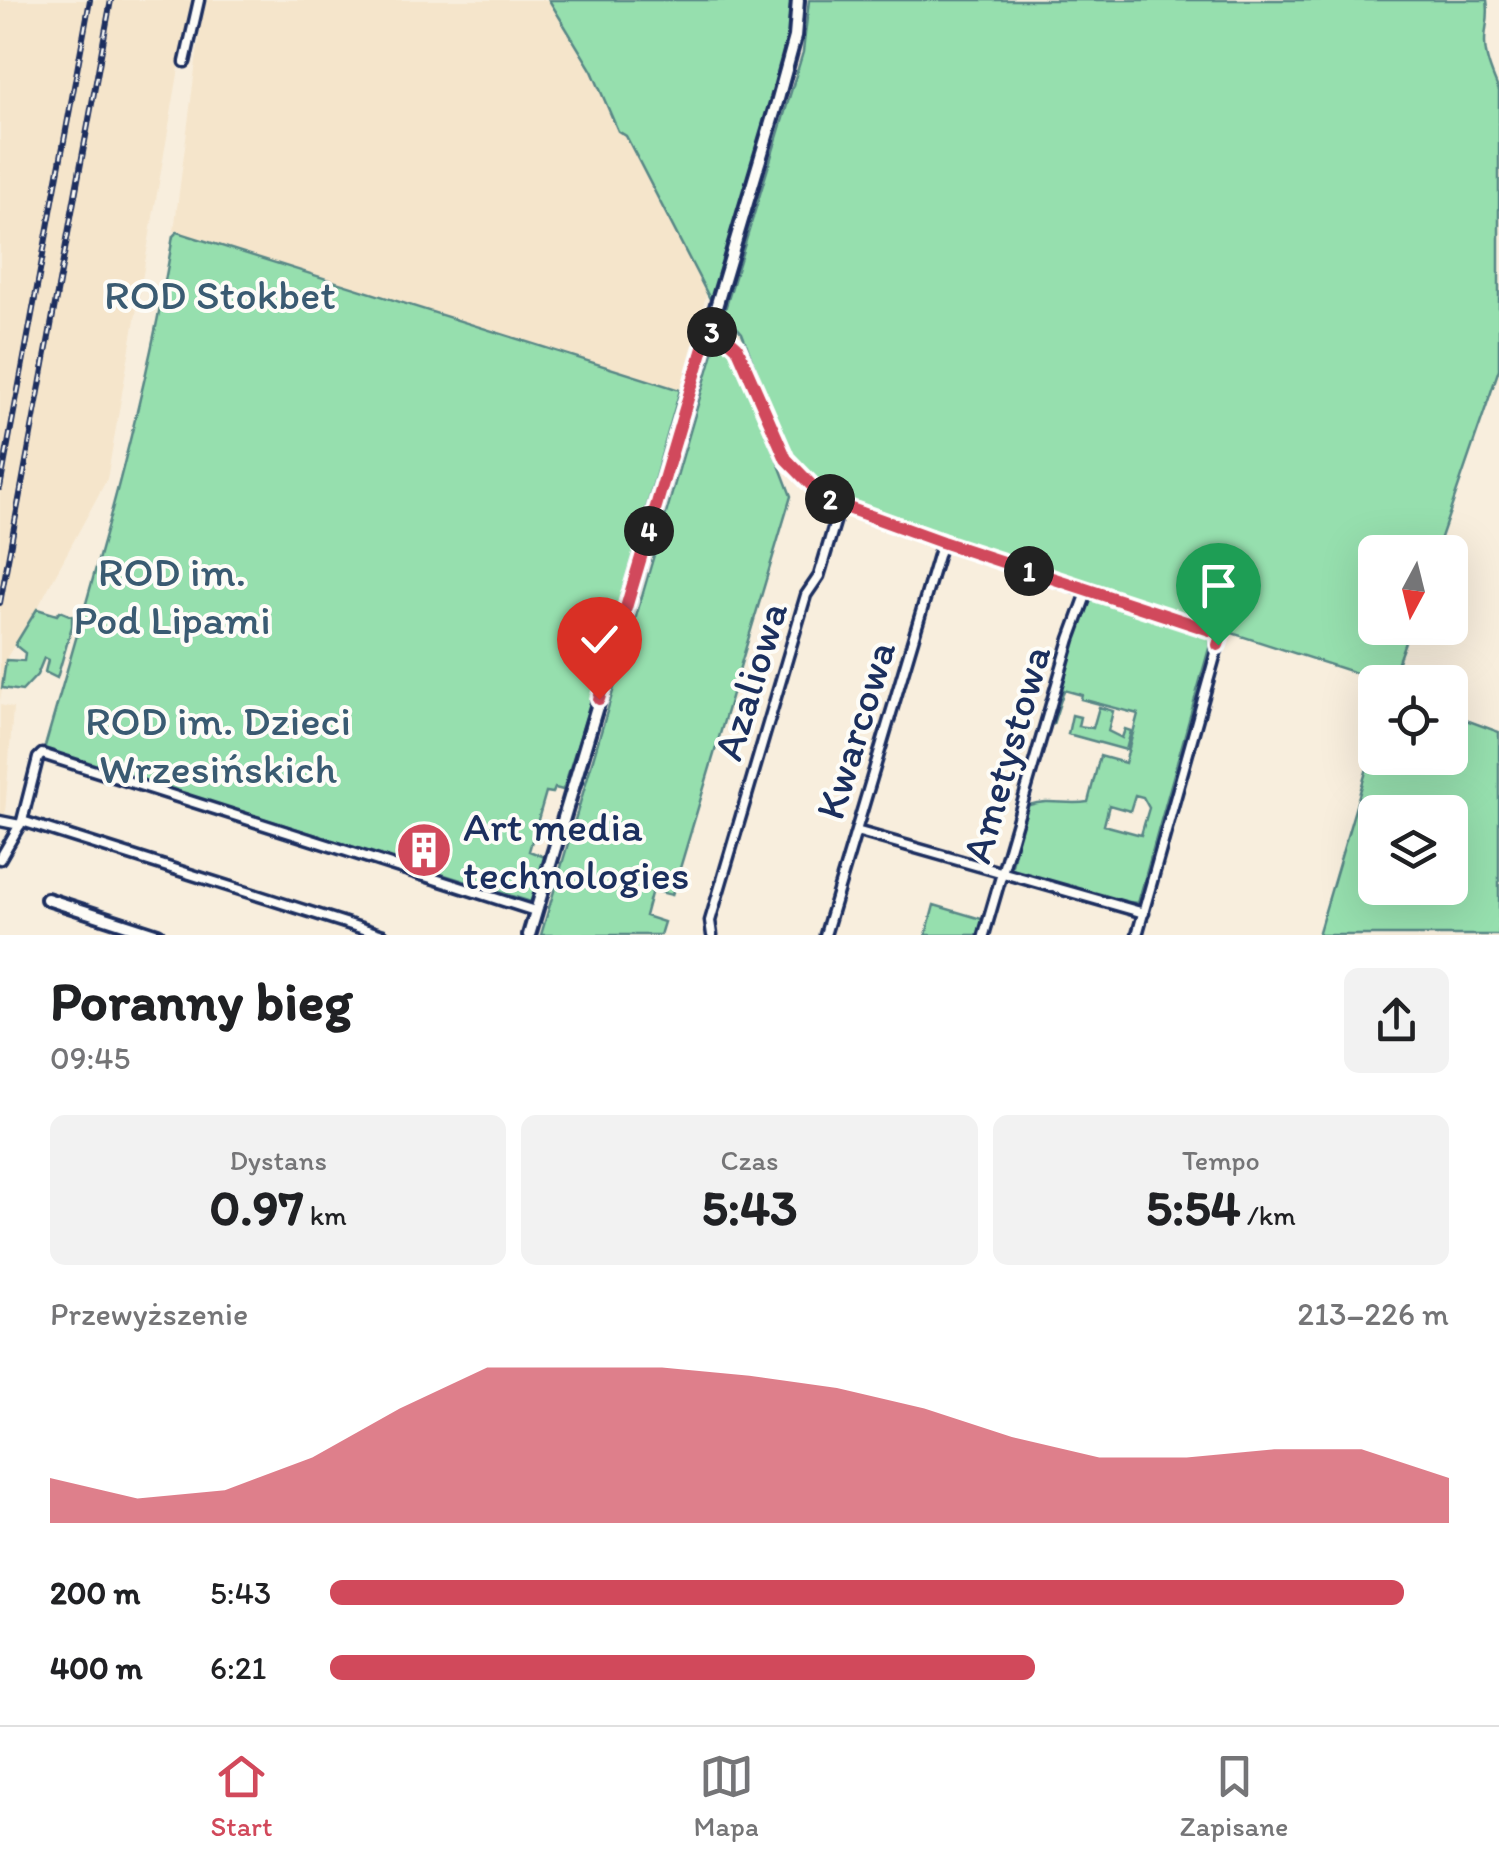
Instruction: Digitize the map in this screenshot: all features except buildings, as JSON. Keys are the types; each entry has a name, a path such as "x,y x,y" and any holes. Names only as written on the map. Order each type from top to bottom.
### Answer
{"street":[{"path":"185,62 199,0"},
{"path":"528,935 792,48 798,0"},
{"path":"708,331 728,339 743,356 786,459 820,494 942,542 1221,636 1138,935"},
{"name":"Azaliowa","path":"712,935 710,922 772,706 806,596 819,576 840,505"},
{"name":"Kwarcowa","path":"825,935 942,542"},
{"name":"Ametystowa","path":"984,935 1070,639 1088,590"},
{"path":"0,859 21,823 42,754 536,911"},
{"path":"0,820 21,823 383,935"},
{"path":"856,830 1144,912"},
{"path":"47,900 158,935"}],"shaded area":[{"path":"0,0 191,0 107,479 7,657 0,701"},
{"path":"204,0 562,0 708,288 680,390 174,231"},
{"path":"0,705 13,708 5,814 0,813"}],"green space":[{"path":"549,0 792,0 786,55 716,295 710,299 626,136 618,131 592,71"},
{"path":"809,0 1487,0 1485,48 1499,91 1499,369 1442,535 1358,535 1358,645 1404,645 1397,665 1358,665 1358,674 962,546 846,503 805,474 783,443 742,333 724,313 803,52"},
{"path":"177,232 680,390 614,622 598,617 591,639 609,646 563,790 546,792 529,851 545,857 531,902 44,750 116,494"},
{"path":"717,339 732,351 747,381 791,496 672,895 652,890 645,916 664,922 660,935 541,935 619,671 623,672"},
{"path":"1094,598 1211,637 1138,903 1111,900 1011,870 1029,805 1088,802 1100,756 1125,763 1138,714 1081,699 1082,695 1064,690 1053,724 1050,722 1071,641 1086,602","holes":["1135,795 1143,797 1149,808 1141,835 1104,825 1109,805 1130,811"]},
{"path":"37,609 72,616 57,678 45,672 48,660 44,658 37,675 22,691 2,688 6,660 24,661 25,653 15,645"},
{"path":"1099,707 1113,711 1108,731 1122,738 1125,729 1131,731 1126,750 1068,734 1072,715 1080,717 1078,726 1093,728"},
{"path":"1468,721 1499,732 1499,935 1318,935 1358,799 1358,905 1468,905 1468,795 1359,795 1365,775 1468,775"},
{"path":"934,905 985,920 980,935 926,935"}],"railway":[{"path":"0,488 90,0"},
{"path":"0,603 111,0"}],"place":[{"name":"Art media technologies","path":"424,850"}],"route":[{"path":"599,699 708,331 737,347 786,459 820,494 942,542 1213,631 1221,636 1218,645"}],"park label":[{"name":"ROD Stokbet","path":"220,294"},
{"name":"ROD im. Pod Lipami","path":"172,595"},
{"name":"ROD im. Dzieci Wrzesińskich","path":"218,744"}]}
